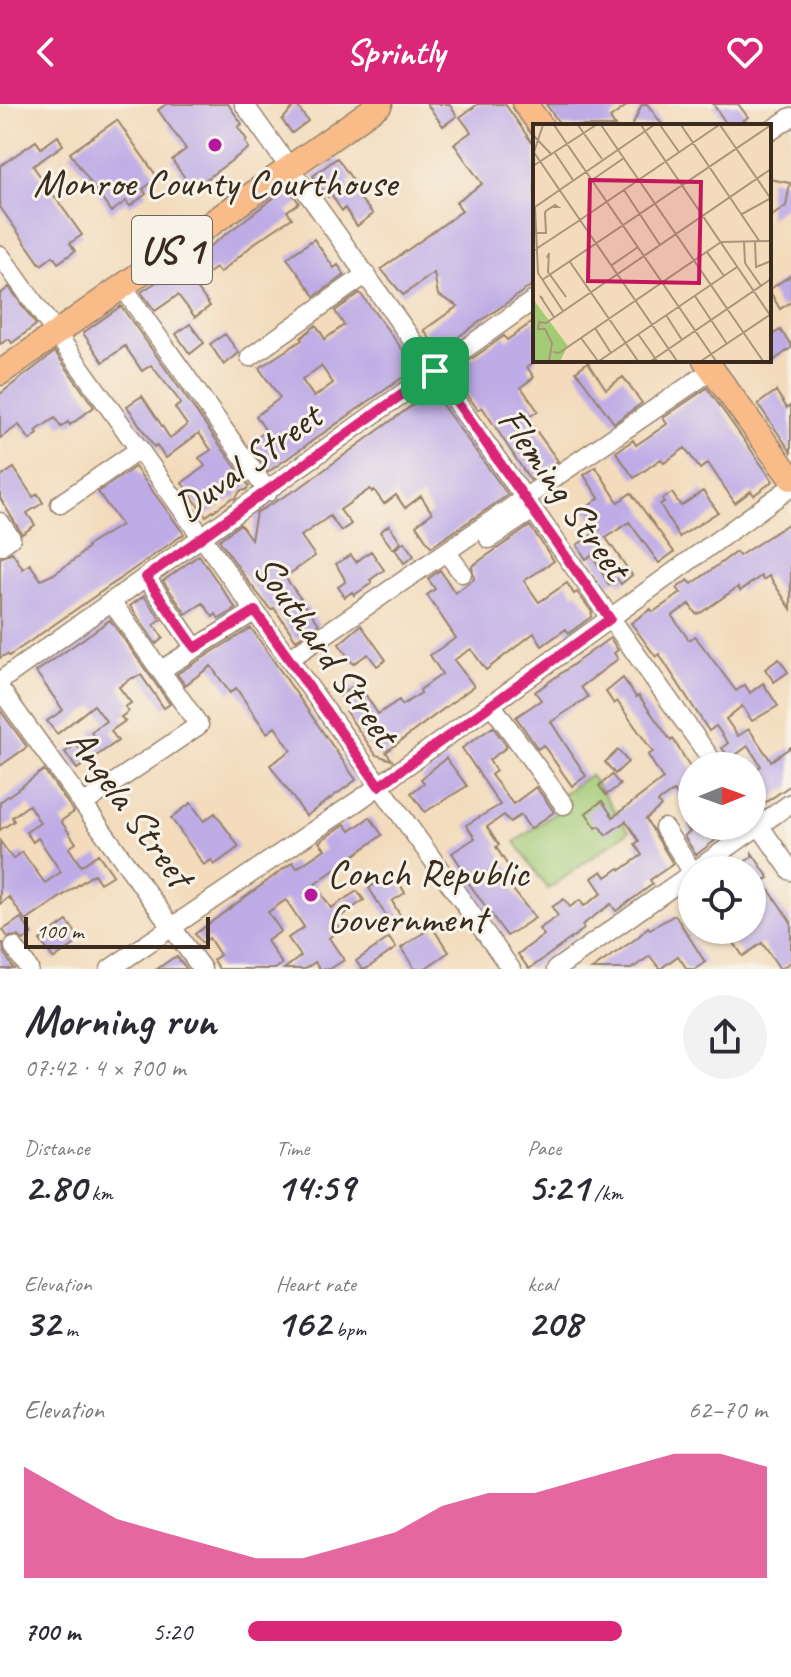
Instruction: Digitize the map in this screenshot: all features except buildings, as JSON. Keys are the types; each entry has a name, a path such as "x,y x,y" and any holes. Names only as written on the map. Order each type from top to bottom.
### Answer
{"main road":[{"path":"288,167 380,104"},
{"path":"525,104 540,124"},
{"name":"US 1","path":"0,373 288,167"},
{"path":"708,365 791,478"}],"street":[{"name":"Fleming Street","path":"244,104 706,752"},
{"path":"771,131 791,117"},
{"name":"Southard Street","path":"0,255 511,969"},
{"path":"250,357 365,275"},
{"path":"122,286 268,492"},
{"name":"Duval Street","path":"0,681 533,300"},
{"path":"289,659 454,563 708,365"},
{"path":"60,504 140,449"},
{"path":"110,969 379,786 791,487"},
{"path":"0,522 6,542"},
{"path":"146,577 195,648"},
{"path":"83,804 199,725 111,601"},
{"path":"161,670 255,611"},
{"name":"Angela Street","path":"0,689 202,969"},
{"path":"491,704 564,805"},
{"path":"766,815 791,803"},
{"path":"664,828 683,856"},
{"path":"766,836 791,871"},
{"path":"711,856 731,840"},
{"path":"556,969 678,882"},
{"path":"14,947 29,969"}],"green space":[{"path":"590,775 629,831 548,889 515,842 567,805 561,795"}],"place":[{"name":"Monroe County Courthouse","path":"215,145"},
{"name":"Conch Republic Government","path":"311,895"}],"route":[{"path":"435,371 610,619 379,786 255,611 195,648 146,577 435,371"}]}
